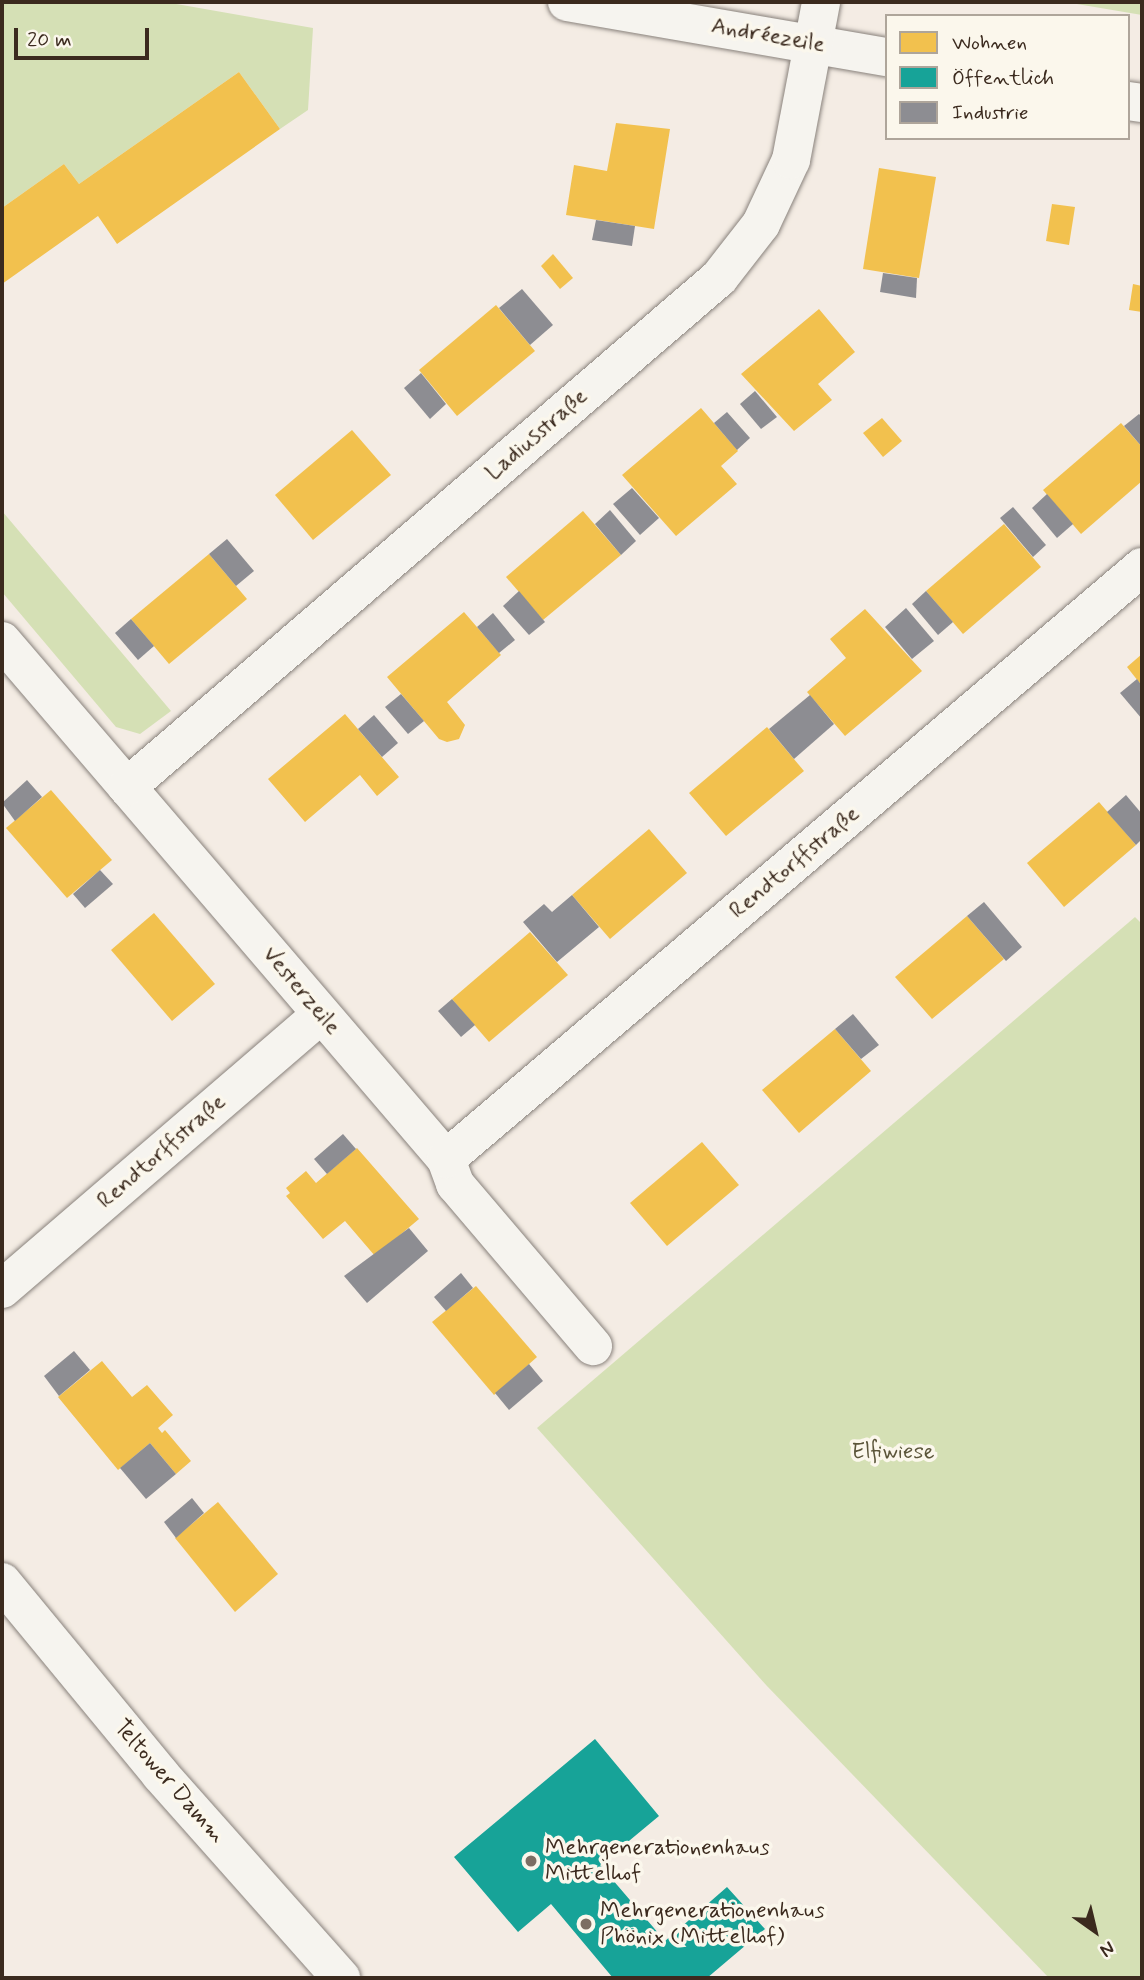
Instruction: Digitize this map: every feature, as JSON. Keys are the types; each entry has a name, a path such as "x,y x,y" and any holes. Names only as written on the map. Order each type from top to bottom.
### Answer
{"street":[{"name":"Andréezeile","path":"567,2 885,57"},
{"name":"Ladiusstraße","path":"127,787 719,278 761,224 791,160 821,2"},
{"name":"Rendtorffstraße","path":"446,1159 1142,567"},
{"name":"Vesterzeile","path":"2,641 446,1159 455,1184 593,1346"},
{"name":"Rendtorffstraße","path":"2,1289 321,1015"},
{"name":"Teltower Damm","path":"2,1583 153,1765 341,1978"}],"green space":[{"path":"2,2 165,2 313,28 308,110 280,129 239,72 79,184 64,164 2,208"},
{"path":"1065,2 1142,2 1142,15"},
{"path":"2,511 171,711 140,734 116,727 2,592"},
{"name":"Elfiwiese","path":"1135,917 1142,924 1142,1978 1049,1978 767,1686 537,1428"}],"building: Wohnen":[{"path":"239,72 280,129 117,244 98,216 2,284 2,208 64,164 79,184"},
{"path":"616,123 670,129 654,229 566,215 574,165 607,171"},
{"path":"879,168 936,177 919,278 863,269"},
{"path":"1052,204 1075,207 1069,245 1046,241"},
{"path":"553,254 573,278 560,289 541,266"},
{"path":"1133,284 1142,286 1142,312 1129,310"},
{"path":"496,305 535,351 457,416 419,370"},
{"path":"819,309 855,352 818,384 832,400 794,431 741,374"},
{"path":"701,408 738,451 721,466 737,484 676,536 622,475"},
{"path":"882,418 902,441 883,457 863,433"},
{"path":"1121,423 1142,447 1142,481 1081,534 1043,490"},
{"path":"352,430 391,475 313,540 275,495"},
{"path":"583,511 621,555 543,620 506,577"},
{"path":"1004,524 1041,567 963,634 926,591"},
{"path":"209,554 247,599 169,664 131,619"},
{"path":"865,609 922,671 845,736 807,692 846,658 830,639"},
{"path":"464,612 501,655 447,702 465,725 459,739 447,742 439,739 387,677"},
{"path":"1142,654 1142,686 1127,667"},
{"path":"345,714 399,777 377,796 360,775 305,822 268,779"},
{"path":"767,727 804,771 726,836 689,793"},
{"path":"51,790 112,860 67,898 6,828"},
{"path":"1099,802 1136,845 1064,907 1027,863"},
{"path":"649,829 687,873 610,939 572,895"},
{"path":"154,913 215,984 172,1021 111,950"},
{"path":"967,916 1004,959 932,1019 895,977"},
{"path":"530,932 568,975 489,1042 452,999"},
{"path":"835,1029 871,1071 799,1133 762,1090"},
{"path":"702,1142 739,1185 667,1246 630,1203"},
{"path":"357,1148 419,1219 375,1256 345,1221 323,1239 286,1196 290,1193 286,1188 306,1171 316,1183"},
{"path":"476,1286 537,1357 494,1395 432,1322"},
{"path":"102,1361 132,1397 147,1385 173,1415 158,1428 162,1433 165,1430 191,1461 176,1474 150,1443 118,1470 58,1397"},
{"path":"218,1502 278,1574 235,1612 175,1538"}],"building: Öffentlich":[{"name":"Mehrgenerationenhaus Mittelhof","path":"595,1739 659,1816 600,1865 665,1941 727,1887 765,1929 707,1978 613,1978 551,1904 518,1932 454,1857"}],"building: Industrie":[{"path":"596,220 635,226 632,246 592,240"},
{"path":"883,273 917,278 916,298 880,292"},
{"path":"522,289 553,325 530,345 499,308"},
{"path":"421,373 446,404 430,419 404,388"},
{"path":"755,391 777,417 761,429 740,404"},
{"path":"727,412 750,438 737,450 714,423"},
{"path":"1139,414 1142,417 1142,447 1124,426"},
{"path":"632,488 659,518 640,535 613,504"},
{"path":"1047,494 1073,524 1057,538 1032,508"},
{"path":"1013,507 1046,545 1033,557 1000,518"},
{"path":"610,510 636,541 621,555 595,524"},
{"path":"227,539 254,571 236,586 209,554"},
{"path":"519,591 545,622 529,635 503,606"},
{"path":"926,591 953,622 938,635 912,604"},
{"path":"906,608 934,641 912,659 885,627"},
{"path":"493,613 515,640 499,653 477,627"},
{"path":"131,619 154,646 138,660 115,633"},
{"path":"1137,679 1142,686 1142,719 1120,693"},
{"path":"401,694 424,721 408,734 385,707"},
{"path":"810,695 834,724 794,759 769,729"},
{"path":"374,715 398,743 382,757 358,729"},
{"path":"27,780 42,797 15,821 2,803"},
{"path":"1126,795 1142,814 1142,839 1136,845 1107,812"},
{"path":"100,870 113,884 85,908 73,894"},
{"path":"572,895 599,927 557,962 523,922 544,904 552,912"},
{"path":"984,902 1022,947 1006,961 967,916"},
{"path":"452,999 475,1025 461,1037 438,1011"},
{"path":"853,1014 879,1045 861,1059 835,1029"},
{"path":"343,1134 356,1149 327,1174 314,1159"},
{"path":"409,1228 428,1251 367,1303 344,1276"},
{"path":"461,1273 473,1288 446,1311 434,1297"},
{"path":"74,1351 90,1370 59,1396 44,1376"},
{"path":"529,1364 543,1381 509,1410 495,1393"},
{"path":"150,1443 176,1474 146,1499 120,1468"},
{"path":"192,1498 204,1513 176,1538 164,1522"}],"place":[{"name":"Mehrgenerationenhaus Mittelhof","path":"531,1861"},
{"name":"Mehrgenerationenhaus Phönix (Mittelhof)","path":"586,1924"}]}
